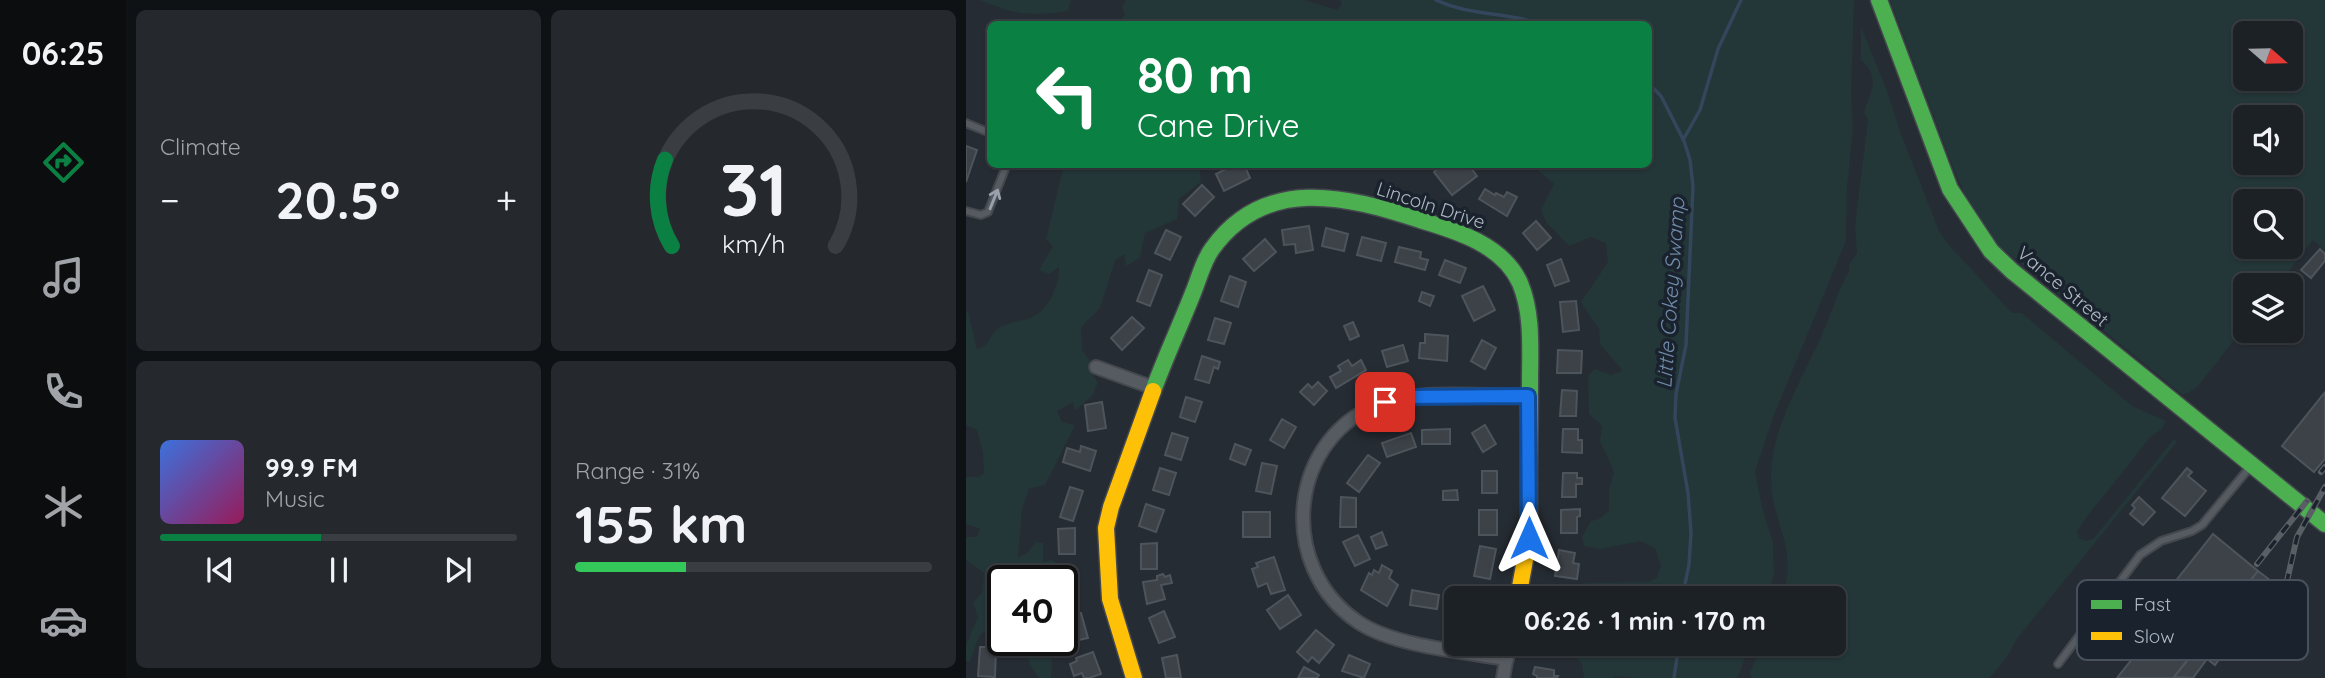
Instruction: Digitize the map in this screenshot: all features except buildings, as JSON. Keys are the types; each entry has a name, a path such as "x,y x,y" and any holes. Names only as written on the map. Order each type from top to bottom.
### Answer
{"street":[{"name":"Vance Street","path":"1880,0 1951,189 1962,211 1991,251 2038,294 2325,524"},
{"name":"Lincoln Drive","path":"1134,678 1110,599 1106,528 1111,507 1154,388 1210,251 1223,234 1239,220 1257,209 1295,196 1332,197 1457,231 1491,247 1515,273 1528,308 1529,538 1520,586"},
{"path":"1096,367 1154,388"},
{"path":"1507,659 1385,635 1360,624 1340,609 1325,591 1310,561 1303,526 1304,505 1316,460 1348,423 1366,410 1404,397 1528,396"},
{"path":"1503,678 1507,656"}],"lane":[{"path":"966,123 987,132"},
{"path":"966,212 981,215 988,212 1004,168"},
{"path":"2121,580 2140,555 2161,541 2202,525 2251,465"},
{"path":"2057,664 2077,638"}],"shaded area":[{"path":"980,0 1071,0 1068,11 1033,14 1013,11"},
{"path":"1126,0 1305,0 1337,10 1342,4 1340,0 1854,0 1851,95 1853,128 1847,188 1846,241 1774,415 1755,471 1773,543 1774,574 1770,586 1584,586 1585,583 1649,582 1657,578 1661,566 1655,548 1640,541 1600,549 1584,546 1582,537 1591,521 1599,519 1609,511 1609,490 1614,472 1600,441 1602,426 1589,414 1588,376 1595,369 1611,375 1623,371 1600,344 1599,329 1581,302 1608,262 1606,243 1591,237 1569,246 1546,222 1541,210 1554,184 1535,168 1652,168 1652,21 1119,21 1125,15 1122,8"},
{"path":"1890,0 2325,0 2325,251 2313,240 2303,253 2303,189 2233,189 2233,259 2298,259 2287,273 2233,273 2233,341 2199,385 2190,392 2183,395 1999,246 1966,196"},
{"path":"1861,27 1939,231 1948,244 2012,313 2022,313 2132,406 2166,421 2161,430 2150,437 2089,514 2077,532 2080,539 2087,541 2094,538 2174,439 2177,442 2016,640 2007,657 1990,678 1751,678 1750,672 1757,656 1846,656 1846,586 1785,586 1788,564 1772,495 1771,479 1772,460 1781,423 1822,335 1849,271 1849,265 1857,253 1855,225 1868,120 1864,112 1873,85 1871,73 1861,60"},
{"path":"1063,168 1199,168 1201,182 1179,199 1177,219 1145,233 1140,258 1126,266 1124,254 1115,261 1100,308 1081,327 1082,350 1090,361 1098,383 1092,396 1075,411 1073,402 1057,411 1062,422 1075,425 1045,485 1029,489 1022,509 1018,557 1027,553 1036,542 1043,543 1043,562 1051,560 1058,565 987,565 987,628 979,636 970,662 966,661 966,645 978,617 973,603 982,593 984,573 966,560 966,537 977,537 980,529 966,524 966,477 979,477 984,473 983,452 977,430 966,425 966,313 968,312 977,349 984,347 997,329 1040,312 1056,288 1059,267 1049,274 1039,270 1053,246 1046,239"},
{"path":"1028,656 1050,656 1051,678 1039,678"},
{"path":"1576,656 1746,656 1737,678 1584,678 1582,664"}],"waterway":[{"name":"Little Cokey Swamp","path":"1436,0 1461,9 1531,21"},
{"path":"1683,140 1700,110 1718,49 1741,0"},
{"name":"Little Cokey Swamp","path":"1652,87 1661,96 1684,141 1690,160 1693,186 1686,345 1676,394 1675,418 1688,493 1691,533 1685,586"},
{"name":"Little Cokey Swamp","path":"1674,678 1677,656"}],"railway":[{"path":"2321,472 2325,467"},
{"path":"2287,580 2297,537 2325,487"},
{"path":"2257,564 2307,501"}],"traffic: fast":[{"path":"1879,0 1950,189 1991,251 2012,271 2325,524"},
{"path":"1153,391 1206,259 1233,226 1257,210 1282,201 1336,199 1364,204 1434,224 1478,241 1502,259 1520,283 1530,332 1529,484"}],"traffic: slow":[{"path":"1134,678 1110,599 1106,528 1153,391"},
{"path":"1520,586 1529,538 1529,484"}],"route":[{"path":"1385,402 1404,397 1528,396 1529,538"}]}
